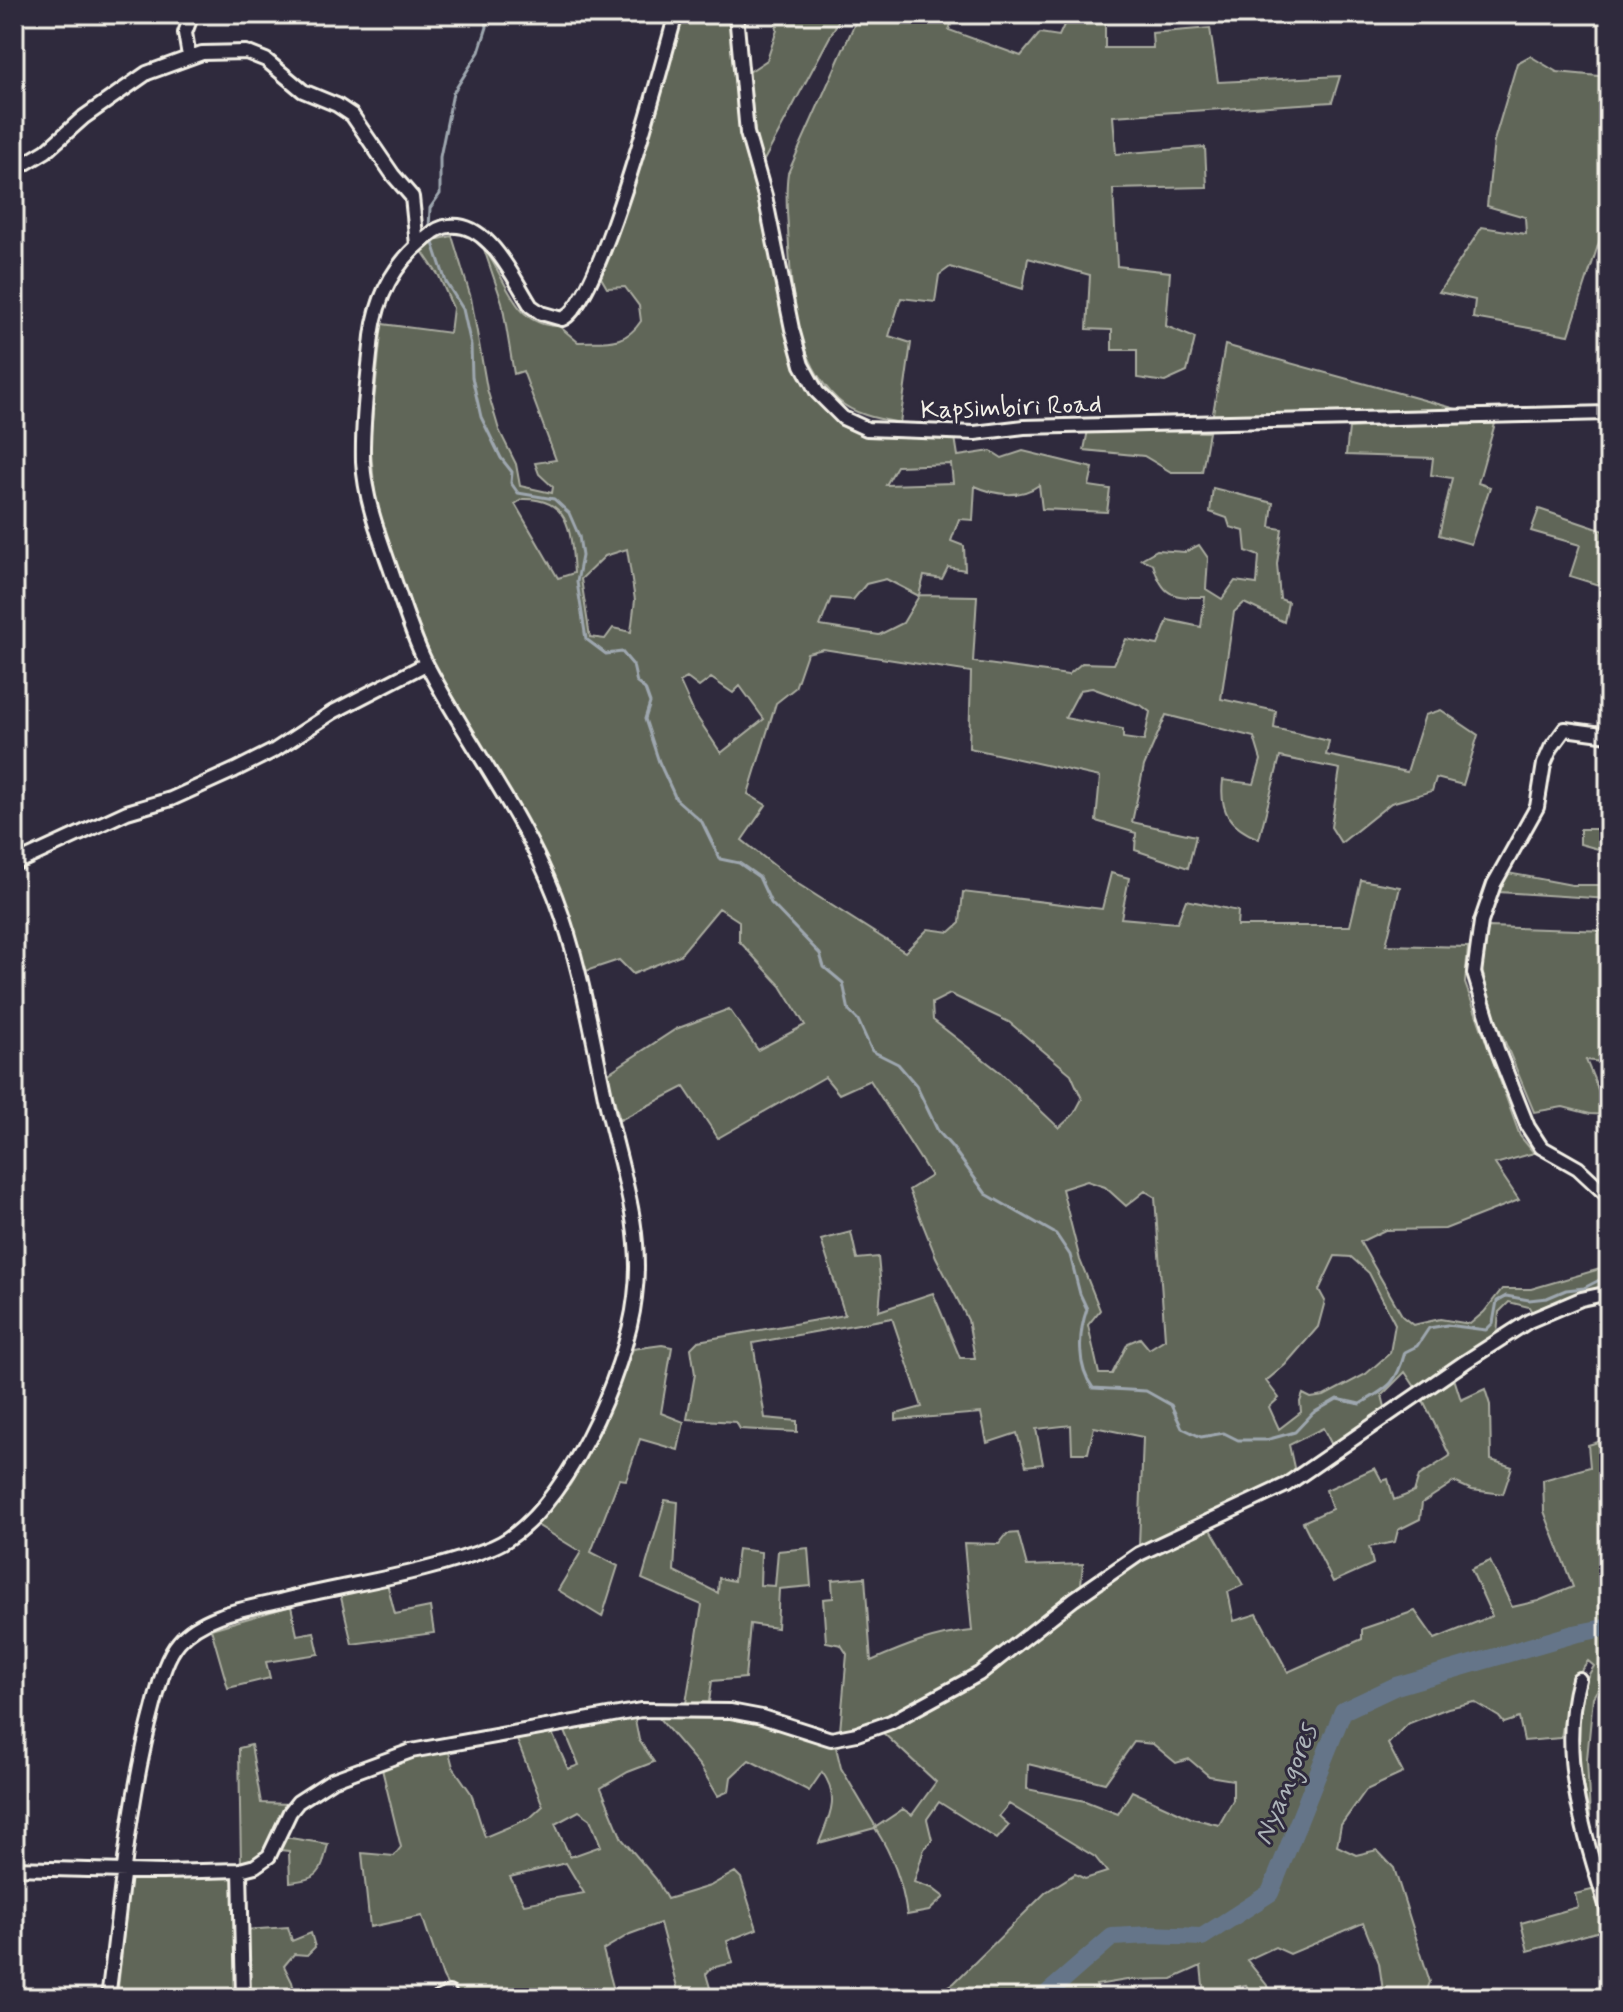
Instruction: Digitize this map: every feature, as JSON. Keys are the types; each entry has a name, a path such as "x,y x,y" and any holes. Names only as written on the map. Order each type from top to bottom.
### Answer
{"street":[{"path":"189,56 185,33 192,14"},
{"path":"108,1998 136,1780 164,1670 176,1645 201,1624 245,1608 452,1560 498,1545 517,1532 539,1510 583,1448 627,1338 635,1298 635,1233 574,948 540,860 516,813 426,664 373,519 363,461 373,327 378,305 399,264 425,239 449,225 475,232 492,247 531,306 554,319 569,316 583,298 605,248 625,188 676,14"},
{"name":"Kapsimbiri Road","path":"736,14 747,133 765,196 798,352 817,392 854,425 881,430 975,433 1024,427 1609,413"},
{"path":"14,170 46,151 84,117 147,73 189,56 215,51 256,54 303,91 352,115 412,197 425,239"},
{"path":"14,864 127,812 171,799 235,770 275,750 333,712 426,664"},
{"path":"1609,735 1565,729 1551,748 1544,764 1537,807 1503,864 1481,922 1474,973 1497,1049 1528,1127 1541,1147 1578,1168 1609,1197"},
{"path":"14,1868 163,1872 240,1870 255,1866 269,1856 290,1812 311,1791 332,1780 411,1751 641,1710 730,1711 762,1717 831,1739 891,1722 979,1674 1074,1599 1139,1554 1286,1485 1529,1321 1573,1302 1609,1293"},
{"path":"1579,1679 1569,1729 1570,1750 1584,1826 1609,1915"},
{"path":"240,1870 243,1998"}],"green space":[{"path":"683,14 732,14 737,111 798,368 837,418 955,437 958,456 991,451 1002,458 1023,451 1093,468 1089,486 1110,489 1107,512 1042,509 1039,485 1016,494 991,492 975,486 973,520 959,519 951,541 964,546 965,570 948,567 942,579 924,576 919,595 977,596 973,662 1068,675 1082,663 1114,664 1126,639 1158,645 1168,620 1201,627 1205,597 1171,593 1161,584 1153,564 1141,559 1157,550 1185,552 1199,545 1208,558 1206,589 1222,599 1235,581 1257,584 1259,556 1246,551 1244,531 1230,527 1227,518 1210,512 1213,488 1273,503 1270,527 1282,529 1277,564 1280,599 1288,602 1284,622 1244,603 1234,612 1221,699 1276,711 1274,728 1329,741 1326,755 1407,772 1425,715 1441,710 1478,735 1463,785 1436,778 1432,791 1391,803 1341,843 1331,827 1340,769 1280,757 1259,839 1241,829 1229,817 1222,791 1223,780 1254,784 1261,760 1254,737 1166,715 1144,766 1132,822 1196,836 1188,868 1135,850 1136,833 1096,821 1100,777 969,748 971,672 823,649 807,653 795,688 776,703 748,794 766,805 742,840 795,882 905,952 928,929 950,932 960,923 963,892 1102,909 1111,873 1129,878 1121,918 1177,923 1186,900 1238,911 1237,926 1350,926 1361,880 1400,887 1386,945 1468,947 1465,983 1520,1136 1534,1153 1495,1164 1519,1200 1445,1229 1385,1230 1360,1242 1403,1317 1413,1325 1440,1319 1470,1324 1502,1289 1531,1289 1609,1264 1609,1289 1533,1314 1529,1307 1509,1302 1499,1312 1497,1335 1417,1390 1405,1372 1382,1395 1386,1411 1333,1447 1323,1428 1289,1445 1295,1472 1257,1496 1217,1510 1139,1546 1143,1437 1094,1427 1088,1453 1072,1453 1071,1425 1036,1429 1043,1464 1026,1466 1017,1433 987,1443 981,1413 896,1420 896,1414 922,1407 892,1318 753,1343 765,1418 797,1421 797,1432 740,1429 736,1422 687,1419 695,1374 691,1348 698,1341 845,1315 821,1240 851,1232 857,1259 878,1257 881,1288 879,1311 933,1293 960,1358 975,1358 968,1320 936,1257 909,1190 931,1176 870,1080 839,1094 825,1077 718,1138 684,1087 620,1120 607,1074 676,1029 729,1009 758,1050 805,1025 781,986 739,941 739,921 719,908 680,955 633,974 619,960 586,971 548,860 433,662 387,542 375,495 370,441 382,324 450,333 453,308 439,276 422,251 439,239 452,236 471,298 487,389 499,430 516,464 520,486 552,493 553,487 539,474 535,463 556,460 523,371 514,374 502,302 484,249 513,299 531,319 559,326 578,342 606,342 628,335 641,321 639,306 625,287 607,288 600,276 622,222","holes":["951,464 953,483 886,485 897,466","523,499 551,505 566,521 574,573 558,578 515,504","627,549 635,600 631,632 613,628 605,639 590,637 581,579 605,556","886,579 919,596 903,623 879,635 820,626 831,598 853,600 866,584","687,678 699,687 711,678 733,693 740,686 764,719 721,753 693,711 680,682","1092,688 1142,706 1150,712 1144,741 1123,738 1123,729 1065,718 1080,690","950,994 1009,1022 1071,1074 1082,1099 1074,1114 1059,1128 1001,1073 933,1020 932,1003","1087,1181 1105,1187 1126,1206 1145,1191 1155,1197 1165,1339 1149,1349 1140,1338 1128,1343 1112,1374 1099,1374 1088,1325 1100,1310 1080,1260 1062,1189","1335,1256 1351,1257 1369,1273 1395,1324 1390,1353 1366,1374 1324,1396 1311,1398 1303,1394 1301,1412 1279,1429 1269,1407 1279,1398 1266,1381 1285,1365 1318,1327 1325,1301 1319,1290"]},
{"path":"775,14 842,14 762,164 755,134 749,72 767,60 777,30"},
{"path":"859,14 955,14 949,30 1021,56 1040,33 1059,36 1069,14 1140,14 1105,18 1105,48 1153,48 1152,33 1210,28 1218,82 1340,76 1332,102 1113,116 1116,154 1205,147 1207,187 1113,189 1117,266 1170,272 1166,326 1195,338 1187,372 1165,382 1137,378 1137,350 1112,350 1112,330 1087,329 1090,275 1028,258 1023,289 950,267 939,275 935,302 901,298 889,336 911,343 900,423 859,413 838,400 811,363 797,319 791,273 787,187 788,173"},
{"path":"1530,56 1557,72 1609,77 1609,234 1602,233 1569,335 1473,318 1475,300 1439,292 1482,227 1526,234 1525,217 1487,206 1494,141 1517,63"},
{"path":"1225,345 1460,410 1212,419"},
{"path":"1496,420 1478,483 1490,487 1471,544 1439,535 1452,478 1431,475 1433,458 1346,455 1349,428"},
{"path":"1088,430 1209,432 1202,472 1171,472 1144,456 1084,450"},
{"path":"1539,509 1607,532 1609,529 1608,588 1570,576 1580,545 1531,531"},
{"path":"1604,808 1609,808 1609,852 1580,844 1580,829 1606,829"},
{"path":"1609,852 1609,899 1499,892 1508,873 1572,885 1606,885"},
{"path":"1488,927 1609,931 1609,1063 1586,1060 1600,1094 1609,1104 1609,1115 1563,1107 1534,1112 1492,1011 1482,970"},
{"path":"662,1345 672,1347 661,1413 684,1422 678,1450 640,1439 626,1480 619,1479 591,1552 618,1566 602,1617 558,1590 581,1552 537,1525 570,1485 602,1428 633,1349"},
{"path":"1453,1375 1461,1400 1485,1389 1490,1405 1491,1460 1512,1467 1503,1494 1472,1490 1454,1482 1422,1503 1420,1519 1398,1530 1395,1542 1369,1547 1373,1564 1333,1582 1303,1522 1332,1509 1326,1490 1375,1468 1382,1481 1388,1479 1394,1500 1414,1492 1419,1476 1450,1456 1422,1398"},
{"path":"1598,1442 1604,1461 1609,1459 1609,1687 1606,1676 1593,1697 1587,1759 1590,1817 1576,1734 1578,1702 1594,1666 1588,1661 1572,1688 1561,1738 1524,1741 1519,1718 1504,1723 1474,1702 1448,1708 1407,1724 1388,1744 1403,1773 1366,1790 1341,1825 1337,1846 1356,1855 1377,1850 1394,1868 1430,1982 1424,1998 1384,1998 1379,1963 1363,1923 1290,1954 1275,1947 1247,1960 1277,1998 1254,1998 1246,1985 1204,1994 1201,1966 1172,1979 1127,1980 1096,1985 1101,1998 929,1998 954,1983 1046,1892 1075,1874 1085,1879 1107,1872 1095,1857 1009,1804 999,1816 1009,1825 997,1839 939,1802 927,1819 932,1840 924,1849 914,1882 932,1888 944,1897 929,1911 907,1915 896,1870 875,1828 819,1843 832,1799 828,1781 822,1772 809,1791 749,1760 731,1777 729,1791 718,1796 700,1766 657,1716 717,1714 756,1720 835,1743 841,1768 876,1827 903,1809 912,1815 936,1782 880,1730 918,1715 996,1671 1037,1634 1133,1565 1208,1524 1243,1585 1228,1592 1234,1621 1257,1614 1288,1672 1362,1639 1362,1629 1415,1611 1435,1639 1492,1616 1471,1569 1490,1561 1512,1607 1573,1587 1544,1511 1543,1480 1590,1467 1588,1445","holes":["1134,1742 1153,1744 1176,1763 1189,1759 1209,1776 1233,1780 1233,1800 1219,1825 1191,1818 1132,1791 1118,1814 1085,1801 1027,1789 1028,1764 1105,1783"]},
{"path":"665,1500 678,1502 674,1571 718,1593 719,1578 734,1581 738,1549 761,1552 760,1585 775,1586 778,1551 808,1548 811,1586 779,1589 777,1628 750,1624 745,1678 712,1681 709,1702 686,1703 702,1605 642,1579"},
{"path":"1018,1533 1027,1566 1083,1564 1081,1584 998,1652 939,1693 875,1723 840,1731 847,1654 841,1645 826,1642 823,1599 833,1598 832,1580 865,1577 871,1661 920,1642 972,1631 964,1543 999,1544 1007,1534"},
{"path":"387,1583 395,1614 430,1607 434,1633 352,1644 340,1593"},
{"path":"291,1606 297,1635 314,1632 319,1654 266,1662 270,1678 228,1688 211,1629"},
{"path":"634,1715 639,1740 654,1762 628,1772 601,1788 622,1839 656,1879 667,1899 710,1886 735,1872 741,1878 757,1929 727,1941 733,1963 711,1968 706,1974 713,1998 680,1998 660,1923 630,1934 603,1950 616,1998 454,1998 443,1977 422,1916 370,1927 362,1853 394,1856 401,1847 382,1769 417,1755 449,1752 453,1767 471,1793 485,1837 530,1818 543,1806 517,1740 552,1733 568,1769 579,1765 564,1729","holes":["579,1811 590,1819 601,1846 570,1857 555,1824","566,1863 584,1893 524,1904 510,1877"]},
{"path":"251,1745 261,1803 289,1804 266,1849 241,1864 239,1748"},
{"path":"284,1837 328,1844 321,1868 314,1876 290,1882 289,1851 279,1850"},
{"path":"130,1874 236,1877 241,1998 117,1998"},
{"path":"1596,1889 1607,1929 1528,1951 1521,1923 1578,1907 1575,1894"},
{"path":"288,1927 292,1941 311,1933 315,1947 307,1955 294,1954 284,1966 296,1998 248,1998 245,1930"}],"waterway":[{"path":"429,229 430,208 440,194 440,157 453,93 479,52 487,27 485,14"},
{"path":"432,240 446,282 463,309 481,417 501,458 512,472 511,483 518,493 554,499 569,513 579,536 582,556 577,582 586,639 606,654 622,652 633,665 637,683 645,689 650,703 645,719 659,762 676,799 702,822 720,859 739,863 759,877 771,903 820,954 824,967 843,983 849,1011 858,1020 872,1051 898,1064 916,1085 938,1131 986,1194 1056,1234 1070,1255 1087,1309 1081,1350 1084,1370 1093,1388 1146,1391 1171,1405 1182,1428 1201,1437 1224,1433 1238,1440 1266,1440 1295,1432 1313,1413 1337,1399 1360,1404 1378,1393 1390,1384 1398,1372 1405,1352 1417,1346 1429,1328 1447,1325 1486,1330 1493,1323 1497,1301 1506,1296 1529,1300 1547,1298 1566,1290 1584,1288 1609,1275"},
{"name":"Nyangores","path":"1042,1998 1112,1937 1202,1937 1270,1893 1343,1711 1396,1686 1574,1634 1609,1627"}]}
